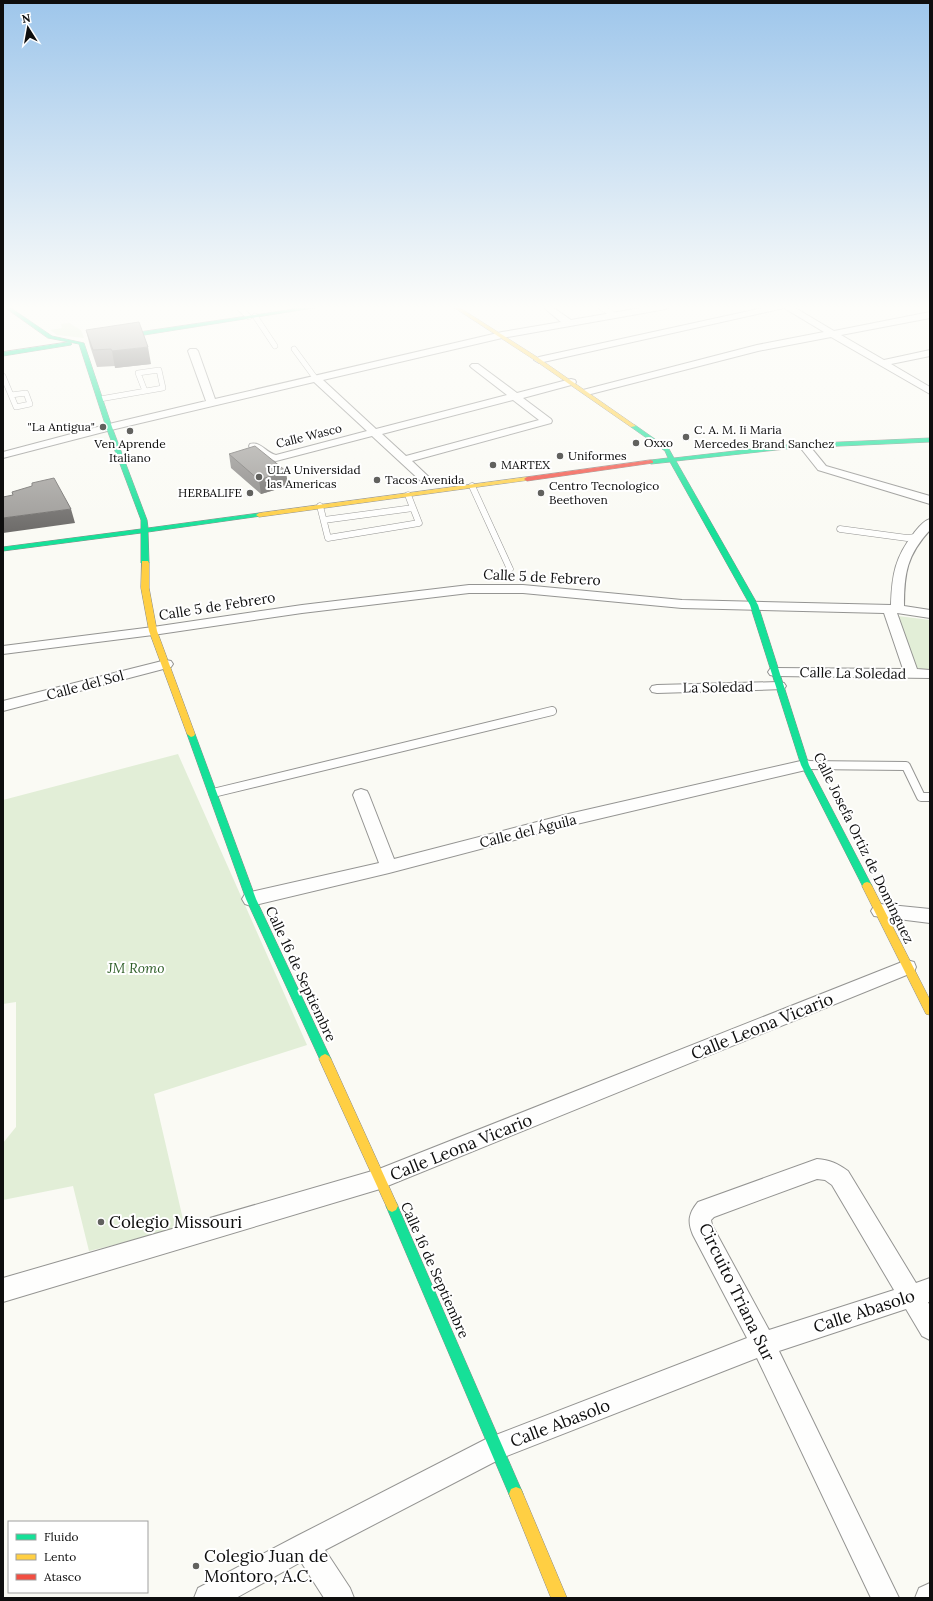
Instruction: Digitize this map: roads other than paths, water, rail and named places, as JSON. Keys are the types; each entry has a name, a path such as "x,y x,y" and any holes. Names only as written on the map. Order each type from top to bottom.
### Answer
{"main road":[{"name":"Calle 16 de Septiembre","path":"95,381 100,399 144,522 145,588 153,631 251,899 380,1179 497,1447 559,1598"},
{"name":"Calle Josefa Ortiz de Domínguez","path":"571,382 670,449 673,459 754,605 805,765 930,1011"},
{"path":"735,443 814,437 930,432"},
{"path":"3,549 144,522 320,506 673,459 804,446 930,440"},
{"path":"653,452 670,449"},
{"path":"303,500 334,495"}],"street":[{"path":"204,381 212,404"},
{"path":"3,455 110,427 309,381"},
{"name":"Calle Wasco","path":"318,381 427,482"},
{"path":"404,460 547,421 494,381"},
{"path":"587,392 631,381"},
{"path":"912,381 930,391"},
{"path":"374,433 571,382"},
{"name":"Calle Wasco","path":"254,446 272,458 374,433"},
{"path":"804,446 822,468 930,500"},
{"path":"912,674 893,609 898,576 904,553 916,537 930,523"},
{"path":"916,537 930,538"},
{"name":"Calle 5 de Febrero","path":"3,650 153,631 302,609 469,589 523,589 682,604 893,609 930,614"},
{"name":"Calle del Sol","path":"3,706 166,664"},
{"name":"Calle La Soledad","path":"775,672 930,674"},
{"name":"La Soledad","path":"657,689 779,686"},
{"name":"Calle del Águila","path":"251,899 388,867 564,820 805,765"},
{"path":"361,795 388,867"},
{"path":"880,911 930,916"},
{"name":"Calle Leona Vicario","path":"3,1290 380,1179 907,967"},
{"name":"Circuito Triana Sur","path":"885,1598 764,1344 701,1227 700,1217 706,1209 817,1169 830,1170 840,1178 920,1293 930,1328"},
{"name":"Calle Abasolo","path":"208,1598 306,1545 497,1447 764,1344 920,1293"},
{"path":"306,1545 340,1598"}],"lane":[{"path":"141,381 145,391"},
{"path":"100,399 163,388 161,381"},
{"path":"5,386 11,395"},
{"path":"472,486 510,570"},
{"path":"320,506 328,538 419,523 408,494"},
{"path":"324,520 413,508"},
{"path":"840,529 907,538 916,537"},
{"path":"212,793 552,711"},
{"path":"805,765 906,766 921,797 930,797"}],"place":[{"name":"\"La Antigua\"","path":"103,427"},
{"name":"Ven Aprende Italiano","path":"130,431"},
{"name":"C. A. M. Ii Maria Mercedes Brand Sanchez","path":"686,437"},
{"name":"Oxxo","path":"636,443"},
{"name":"Uniformes","path":"560,456"},
{"name":"MARTEX","path":"493,465"},
{"name":"ULA Universidad las Americas","path":"259,477"},
{"name":"Tacos Avenida","path":"377,480"},
{"name":"HERBALIFE","path":"250,493"},
{"name":"Centro Tecnologico Beethoven","path":"541,493"},
{"name":"Colegio Missouri","path":"101,1222"},
{"name":"Colegio Juan de Montoro, A.C.","path":"196,1566"}],"park label":[{"name":"JM Romo","path":"136,968"}]}
